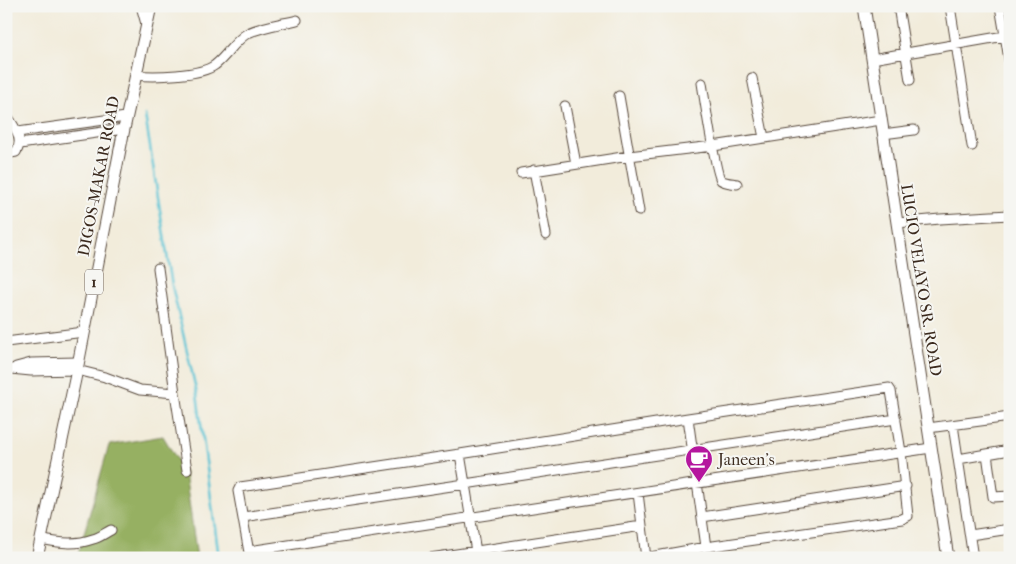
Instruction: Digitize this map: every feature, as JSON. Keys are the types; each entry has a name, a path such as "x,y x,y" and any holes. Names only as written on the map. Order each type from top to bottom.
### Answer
{"main road":[{"name":"DIGOS-MAKAR ROAD","path":"37,558 126,117 151,6"},
{"name":"LUCIO VELAYO SR. ROAD","path":"864,6 948,558"}],"street":[{"path":"141,6 146,24"},
{"path":"898,6 910,80"},
{"path":"950,6 972,146"},
{"path":"1000,6 1007,36 1010,65"},
{"path":"135,75 158,76 209,68 220,60 246,34 297,20"},
{"path":"872,59 1007,36"},
{"path":"752,78 764,138"},
{"path":"702,83 718,176 726,182 736,184"},
{"path":"619,96 639,211"},
{"path":"565,106 576,164"},
{"path":"6,114 18,132 20,144 16,152 6,154"},
{"path":"18,132 126,117"},
{"path":"521,173 881,120"},
{"path":"20,144 124,129"},
{"path":"883,134 914,130"},
{"path":"534,170 546,235"},
{"path":"897,223 1008,215"},
{"path":"158,268 187,470"},
{"path":"6,342 84,332"},
{"path":"8,369 31,363 41,367 77,366 140,390 175,393"},
{"path":"638,493 646,558 706,547 905,518 908,514 906,486 901,452 896,419 891,391 889,388 688,418 240,487 238,491 249,554 471,518 901,452 931,448"},
{"path":"928,428 1010,416"},
{"path":"688,418 706,547"},
{"path":"243,517 896,419"},
{"path":"953,424 973,558"},
{"path":"958,459 1010,450"},
{"path":"460,454 477,554"},
{"path":"987,454 993,497 1010,496"},
{"path":"702,517 906,486"},
{"path":"430,558 477,554 642,526"},
{"path":"970,535 1010,529"},
{"path":"41,539 52,542 79,542 92,540 111,530"}],"green space":[{"path":"163,436 185,473 197,558 77,558 109,445"}],"waterway":[{"path":"145,115 172,286 197,394 219,558"}],"place":[{"name":"Janeen's","path":"699,483"}]}
